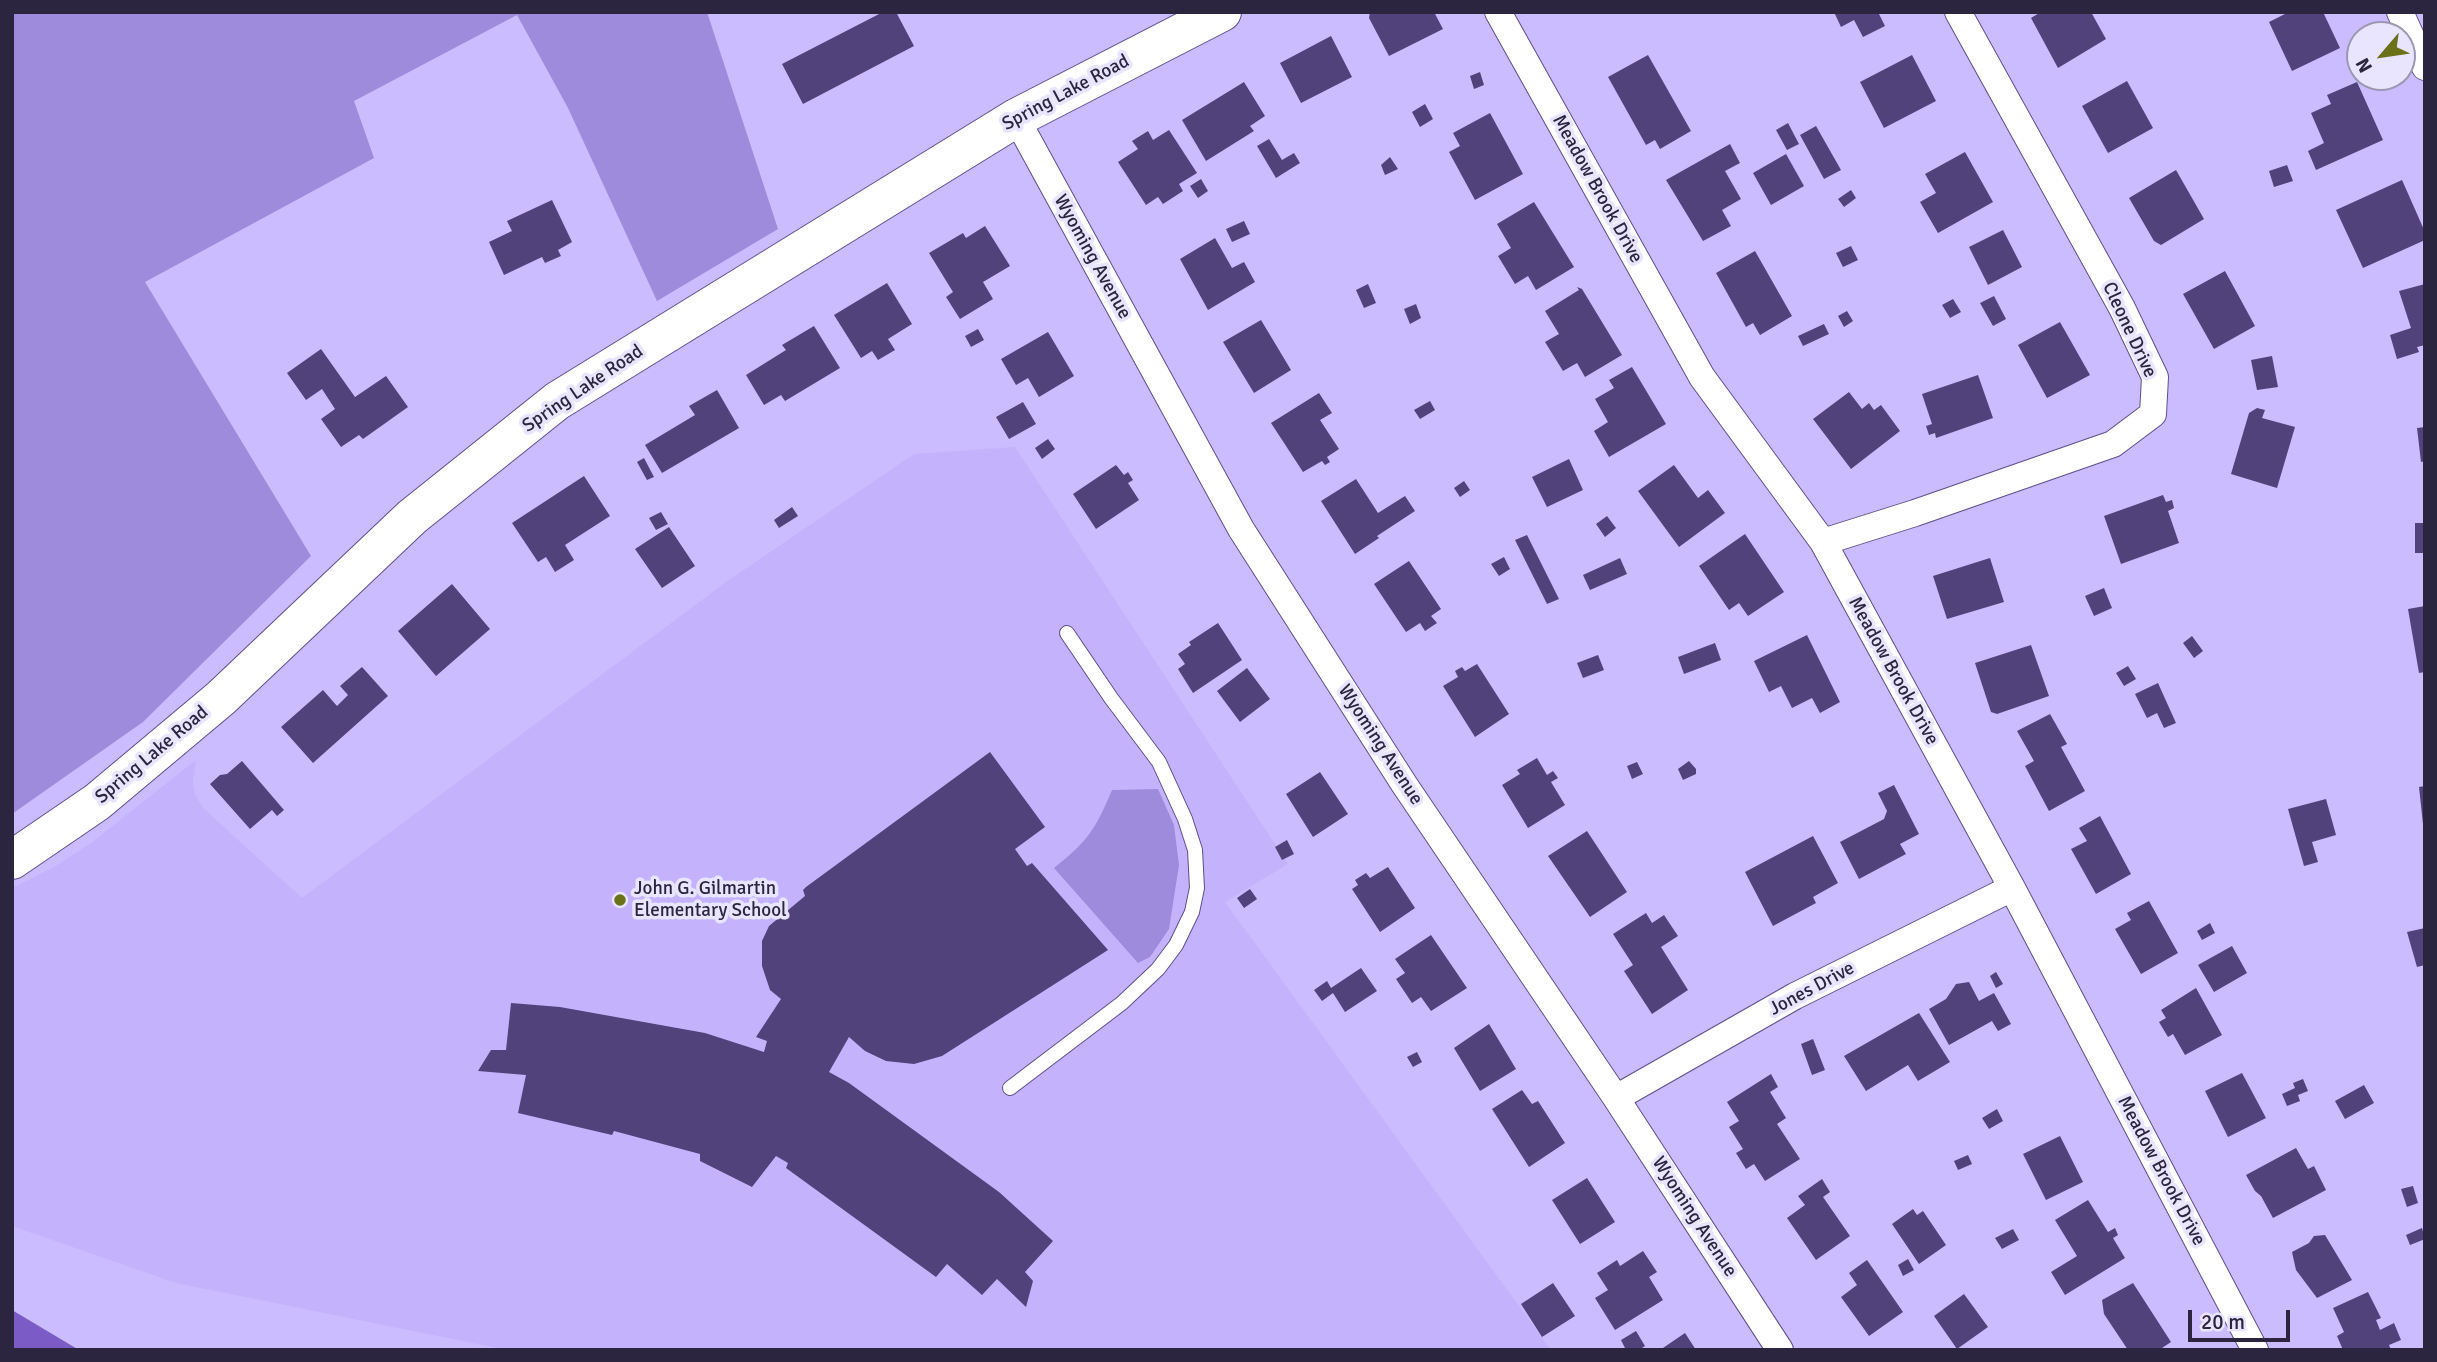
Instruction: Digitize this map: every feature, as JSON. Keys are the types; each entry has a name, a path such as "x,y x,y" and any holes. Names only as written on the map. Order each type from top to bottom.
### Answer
{"main road":[{"name":"Spring Lake Road","path":"12,860 97,802 221,698 412,517 557,401 1016,118 1222,12"}],"street":[{"name":"Meadow Brook Drive","path":"1498,12 1702,377 1823,542 2012,888 2255,1350"},
{"name":"Cleone Drive","path":"1823,542 2113,444 2153,414 2155,377 2122,308 1958,12"},
{"path":"2399,12 2425,67"},
{"name":"Wyoming Avenue","path":"1016,118 1241,529 1404,783 1616,1098 1780,1350"},
{"name":"Jones Drive","path":"1616,1098 1795,996 2012,888"}],"lane":[{"path":"1010,1088 1122,1003 1158,969 1176,945 1192,912 1196,888 1195,850 1185,819 1160,762 1111,698 1067,633"}],"shaded area":[{"path":"12,12 707,12 778,229 657,301 568,108 517,15 354,101 374,158 145,282 311,556 143,722 12,814"},
{"name":"John G. Gilmartin Elementary School","path":"1015,447 1288,864 1225,902 1551,1350 507,1350 176,1283 12,1226 12,888 54,867 91,843 196,760 193,782 195,794 203,808 302,898 726,582 914,454"},
{"path":"1158,789 1174,825 1179,865 1169,929 1150,957 1138,963 1054,868 1089,834 1112,790"},
{"path":"12,1310 79,1350 12,1350"}],"building":[{"path":"883,12 896,12 914,46 803,104 782,64"},
{"path":"1370,12 1434,12 1443,29 1389,56 1369,18"},
{"path":"1834,12 1878,12 1885,26 1863,37 1854,20 1841,27"},
{"path":"2041,12 2091,12 2106,39 2058,68 2031,18"},
{"path":"2289,12 2323,12 2340,48 2292,71 2269,22"},
{"path":"1331,36 1352,77 1301,103 1280,63"},
{"path":"1648,55 1691,131 1660,149 1655,140 1646,145 1608,77"},
{"path":"1912,55 1936,101 1884,128 1860,82"},
{"path":"1480,72 1484,85 1474,89 1470,76"},
{"path":"2127,81 2153,128 2108,153 2082,106"},
{"path":"1244,82 1265,116 1250,126 1254,131 1206,161 1182,120"},
{"path":"2346,87 2346,91 2361,91 2383,140 2316,170 2308,151 2324,143 2311,113 2331,104 2327,95"},
{"path":"1425,104 1433,119 1420,127 1412,112"},
{"path":"1490,113 1523,174 1475,200 1449,152 1460,146 1453,133"},
{"path":"1788,123 1799,144 1787,150 1776,130"},
{"path":"1816,126 1841,170 1824,179 1800,135"},
{"path":"1169,130 1197,173 1179,184 1183,191 1163,204 1158,197 1146,205 1118,162 1138,149 1132,141 1148,131 1153,140"},
{"path":"1269,139 1282,160 1294,153 1300,163 1276,178 1257,146"},
{"path":"1730,144 1740,163 1725,171 1741,199 1722,210 1731,226 1703,241 1666,180"},
{"path":"1965,152 1993,202 1938,233 1920,202 1936,193 1925,174"},
{"path":"1786,154 1804,186 1771,205 1753,173"},
{"path":"1390,157 1398,169 1385,175 1381,165"},
{"path":"2287,165 2293,181 2274,187 2269,171"},
{"path":"2176,170 2204,219 2161,245 2154,241 2129,198"},
{"path":"1201,179 1208,191 1198,198 1190,186"},
{"path":"2402,180 2425,232 2425,240 2363,268 2336,210"},
{"path":"1851,190 1856,198 1844,207 1838,199"},
{"path":"552,200 572,242 558,250 561,256 545,263 542,257 504,275 489,242 512,231 507,221"},
{"path":"1534,202 1574,267 1536,290 1528,276 1515,284 1498,256 1511,248 1497,224"},
{"path":"1244,221 1250,234 1232,242 1226,229"},
{"path":"985,226 1010,266 983,282 993,299 960,319 946,297 953,292 929,253 963,233 966,238"},
{"path":"2003,230 2022,267 1988,285 1969,247"},
{"path":"1215,238 1232,268 1244,262 1255,282 1208,310 1180,259"},
{"path":"1851,246 1858,260 1843,267 1836,253"},
{"path":"1755,251 1792,316 1760,335 1753,323 1746,327 1716,273"},
{"path":"2225,271 2255,326 2214,349 2183,294"},
{"path":"887,283 912,324 888,339 895,350 878,360 872,351 861,358 834,315"},
{"path":"1368,284 1376,303 1364,308 1356,290"},
{"path":"2425,284 2425,345 2417,347 2419,352 2397,359 2390,335 2411,328 2399,291"},
{"path":"1577,287 1582,289 1622,355 1585,377 1577,363 1563,371 1545,342 1559,334 1545,311 1579,290"},
{"path":"1994,296 2006,319 1993,326 1980,303"},
{"path":"1953,299 1961,312 1950,318 1942,305"},
{"path":"1416,304 1421,318 1410,324 1404,309"},
{"path":"1847,311 1853,321 1844,327 1838,316"},
{"path":"1261,320 1291,370 1254,393 1223,342"},
{"path":"2060,322 2090,375 2047,398 2018,345"},
{"path":"1824,324 1829,334 1803,346 1798,336"},
{"path":"814,326 840,368 785,401 781,395 764,405 746,375 786,350 782,345"},
{"path":"978,329 984,340 971,347 965,336"},
{"path":"1048,332 1074,376 1039,397 1028,378 1016,385 1001,359"},
{"path":"321,349 355,397 386,376 408,407 363,439 359,435 341,447 321,419 335,409 322,389 306,400 287,373"},
{"path":"2272,356 2278,387 2257,390 2251,360"},
{"path":"1632,367 1666,424 1609,457 1594,431 1608,422 1595,399 1614,388 1609,380"},
{"path":"1978,375 1993,418 1936,438 1935,433 1929,435 1926,426 1932,424 1922,394"},
{"path":"717,390 739,428 662,473 645,445 695,415 689,406"},
{"path":"1849,392 1862,409 1869,403 1874,410 1881,405 1900,431 1851,469 1813,419"},
{"path":"1319,393 1332,413 1320,420 1339,449 1327,457 1330,462 1325,465 1322,461 1303,472 1271,423"},
{"path":"1430,401 1435,410 1420,419 1414,410"},
{"path":"1023,402 1036,424 1009,439 996,417"},
{"path":"2257,408 2265,410 2262,418 2295,427 2277,488 2231,474 2249,413"},
{"path":"2425,427 2425,461 2421,462 2417,428"},
{"path":"1048,439 1055,449 1042,459 1035,448"},
{"path":"644,458 654,477 647,480 637,462"},
{"path":"1569,459 1583,490 1547,507 1532,477"},
{"path":"1116,465 1124,475 1128,472 1133,480 1128,483 1139,500 1096,529 1073,494"},
{"path":"1674,465 1698,498 1708,490 1725,513 1679,547 1638,491"},
{"path":"584,476 610,516 565,545 574,560 555,572 546,557 538,562 512,523"},
{"path":"1356,479 1378,513 1405,496 1415,511 1355,554 1321,501"},
{"path":"1464,481 1470,490 1460,497 1454,488"},
{"path":"2163,495 2166,502 2172,500 2174,508 2168,511 2179,543 2121,564 2104,516"},
{"path":"792,507 798,516 779,528 774,520"},
{"path":"661,512 668,524 656,530 649,518"},
{"path":"1607,516 1616,528 1605,537 1596,524"},
{"path":"2415,523 2425,523 2425,553 2415,553"},
{"path":"669,527 695,566 662,588 635,549"},
{"path":"1745,534 1784,592 1748,616 1739,603 1729,610 1699,566"},
{"path":"1527,535 1559,599 1547,604 1515,540"},
{"path":"1504,557 1510,569 1499,576 1491,564"},
{"path":"1620,558 1627,574 1590,590 1583,575"},
{"path":"1990,558 2004,602 1947,619 1933,576"},
{"path":"1409,561 1441,609 1431,616 1437,623 1425,631 1420,623 1406,632 1374,584"},
{"path":"452,584 490,629 436,676 398,631"},
{"path":"2104,588 2112,608 2094,616 2085,596"},
{"path":"2425,606 2425,672 2419,673 2408,609"},
{"path":"1218,623 1242,660 1193,693 1178,669 1185,664 1178,654 1191,645 1189,642"},
{"path":"1807,635 1840,702 1820,713 1812,698 1792,708 1781,686 1769,692 1754,661"},
{"path":"2192,636 2203,651 2194,658 2183,643"},
{"path":"1715,643 1721,660 1684,674 1678,657"},
{"path":"2031,645 2049,696 1997,714 1991,712 1975,663"},
{"path":"1598,655 1604,670 1583,678 1577,663"},
{"path":"1477,664 1509,714 1475,737 1443,686 1458,677 1455,671 1462,667 1465,671"},
{"path":"2128,666 2136,679 2124,686 2116,673"},
{"path":"362,667 388,696 313,763 281,727 323,690 337,706 348,695 340,686"},
{"path":"1247,668 1270,699 1240,722 1217,691"},
{"path":"2158,683 2176,723 2164,728 2157,713 2147,718 2135,694"},
{"path":"2050,714 2067,744 2061,747 2085,791 2049,811 2025,766 2034,761 2017,731"},
{"path":"990,752 1045,827 1015,849 1027,866 1032,863 1108,950 942,1056 914,1064 886,1061 865,1051 849,1037 829,1072 849,1083 999,1192 1053,1241 1025,1272 1033,1281 1026,1307 997,1279 982,1295 947,1264 936,1277 786,1168 788,1163 776,1156 752,1187 700,1161 700,1154 614,1131 612,1135 518,1113 526,1075 478,1071 491,1050 506,1050 511,1003 560,1007 705,1033 764,1052 767,1041 756,1037 781,999 770,990 762,966 762,941 769,926 805,896 803,890 806,887"},
{"path":"1537,758 1547,775 1553,771 1558,778 1551,782 1565,805 1528,828 1502,785 1520,774 1517,770"},
{"path":"242,761 284,810 277,816 272,810 250,829 210,784"},
{"path":"1689,761 1696,769 1696,774 1683,780 1678,769"},
{"path":"1637,762 1643,774 1632,779 1627,766"},
{"path":"1320,772 1348,814 1313,837 1286,794"},
{"path":"1894,785 1919,834 1900,844 1906,854 1859,879 1840,842 1884,819 1887,811 1878,793"},
{"path":"2425,786 2425,824 2423,824 2419,787"},
{"path":"2326,799 2336,835 2312,842 2318,862 2304,866 2288,809"},
{"path":"2100,816 2131,874 2096,894 2071,849 2087,841 2079,828"},
{"path":"1587,831 1627,892 1590,917 1548,856"},
{"path":"1813,836 1838,883 1813,897 1816,903 1773,926 1745,872"},
{"path":"1287,840 1294,854 1282,860 1275,847"},
{"path":"1388,867 1415,908 1380,932 1352,889 1358,885 1355,880 1366,873 1370,878"},
{"path":"1250,889 1257,899 1244,908 1237,898"},
{"path":"2149,901 2178,953 2141,974 2115,929 2131,920 2127,913"},
{"path":"1646,913 1652,923 1664,915 1678,936 1661,947 1688,990 1652,1014 1624,971 1633,965 1613,934"},
{"path":"2210,923 2215,933 2202,940 2197,931"},
{"path":"2425,928 2425,965 2417,967 2407,932"},
{"path":"1431,935 1467,988 1431,1011 1421,997 1412,1003 1396,979 1405,973 1395,959"},
{"path":"2232,946 2247,973 2214,992 2198,965"},
{"path":"1361,968 1377,991 1345,1012 1333,993 1322,1001 1314,990 1327,981 1331,988"},
{"path":"1996,972 2003,984 1996,988 1990,976"},
{"path":"1969,982 1979,1001 1994,993 2011,1024 1998,1031 1992,1021 1949,1045 1929,1009 1946,999 1956,984"},
{"path":"2196,988 2222,1035 2185,1055 2173,1034 2168,1037 2159,1022 2166,1018 2161,1010"},
{"path":"1919,1013 1950,1062 1918,1081 1908,1065 1866,1091 1844,1056"},
{"path":"1489,1024 1516,1069 1480,1091 1454,1048"},
{"path":"1813,1039 1825,1070 1812,1075 1801,1044"},
{"path":"1417,1052 1422,1062 1413,1067 1407,1057"},
{"path":"2242,1073 2266,1118 2228,1137 2205,1091"},
{"path":"1771,1074 1778,1087 1770,1092 1786,1118 1777,1124 1800,1159 1765,1181 1754,1164 1746,1169 1736,1153 1743,1149 1729,1127 1739,1121 1727,1102"},
{"path":"2303,1079 2308,1091 2298,1095 2300,1101 2287,1106 2282,1094 2295,1088 2293,1083"},
{"path":"2364,1085 2374,1103 2345,1119 2335,1101"},
{"path":"1522,1090 1532,1104 1538,1101 1565,1143 1529,1167 1492,1109"},
{"path":"1997,1109 2003,1121 1989,1129 1982,1118"},
{"path":"2060,1136 2083,1182 2046,1200 2023,1154"},
{"path":"2296,1148 2308,1169 2314,1166 2326,1190 2273,1218 2246,1175"},
{"path":"1968,1155 1972,1164 1958,1170 1954,1161"},
{"path":"1587,1178 1615,1222 1580,1244 1552,1200"},
{"path":"1822,1179 1830,1192 1823,1197 1850,1236 1816,1260 1787,1218 1805,1205 1798,1196"},
{"path":"2413,1186 2418,1203 2407,1207 2401,1189"},
{"path":"2088,1200 2108,1232 2115,1228 2118,1235 2113,1238 2125,1258 2065,1295 2051,1272 2077,1256 2055,1220"},
{"path":"1913,1209 1917,1215 1923,1211 1946,1245 1919,1264 1892,1224"},
{"path":"2422,1228 2425,1239 2410,1245 2406,1235"},
{"path":"2013,1229 2019,1240 2002,1249 1995,1238"},
{"path":"2325,1235 2352,1280 2317,1298 2296,1270 2292,1252 2309,1243 2314,1236"},
{"path":"1643,1251 1657,1272 1649,1277 1663,1300 1615,1330 1595,1298 1608,1290 1597,1273 1617,1260 1620,1266"},
{"path":"1908,1259 1914,1270 1903,1276 1898,1265"},
{"path":"1867,1260 1903,1312 1869,1336 1841,1297 1857,1285 1849,1273"},
{"path":"1553,1283 1575,1316 1542,1337 1521,1304"},
{"path":"2133,1283 2171,1342 2159,1350 2128,1350 2104,1314 2102,1300"},
{"path":"2368,1292 2381,1318 2376,1320 2380,1330 2394,1323 2401,1340 2389,1345 2391,1350 2343,1350 2337,1336 2344,1332 2333,1308"},
{"path":"1964,1294 1988,1327 1957,1349 1934,1316"},
{"path":"1636,1331 1645,1346 1639,1350 1626,1350 1621,1340"},
{"path":"1685,1333 1696,1350 1660,1350"}],"place":[{"name":"John G. Gilmartin Elementary School","path":"620,900"}]}
